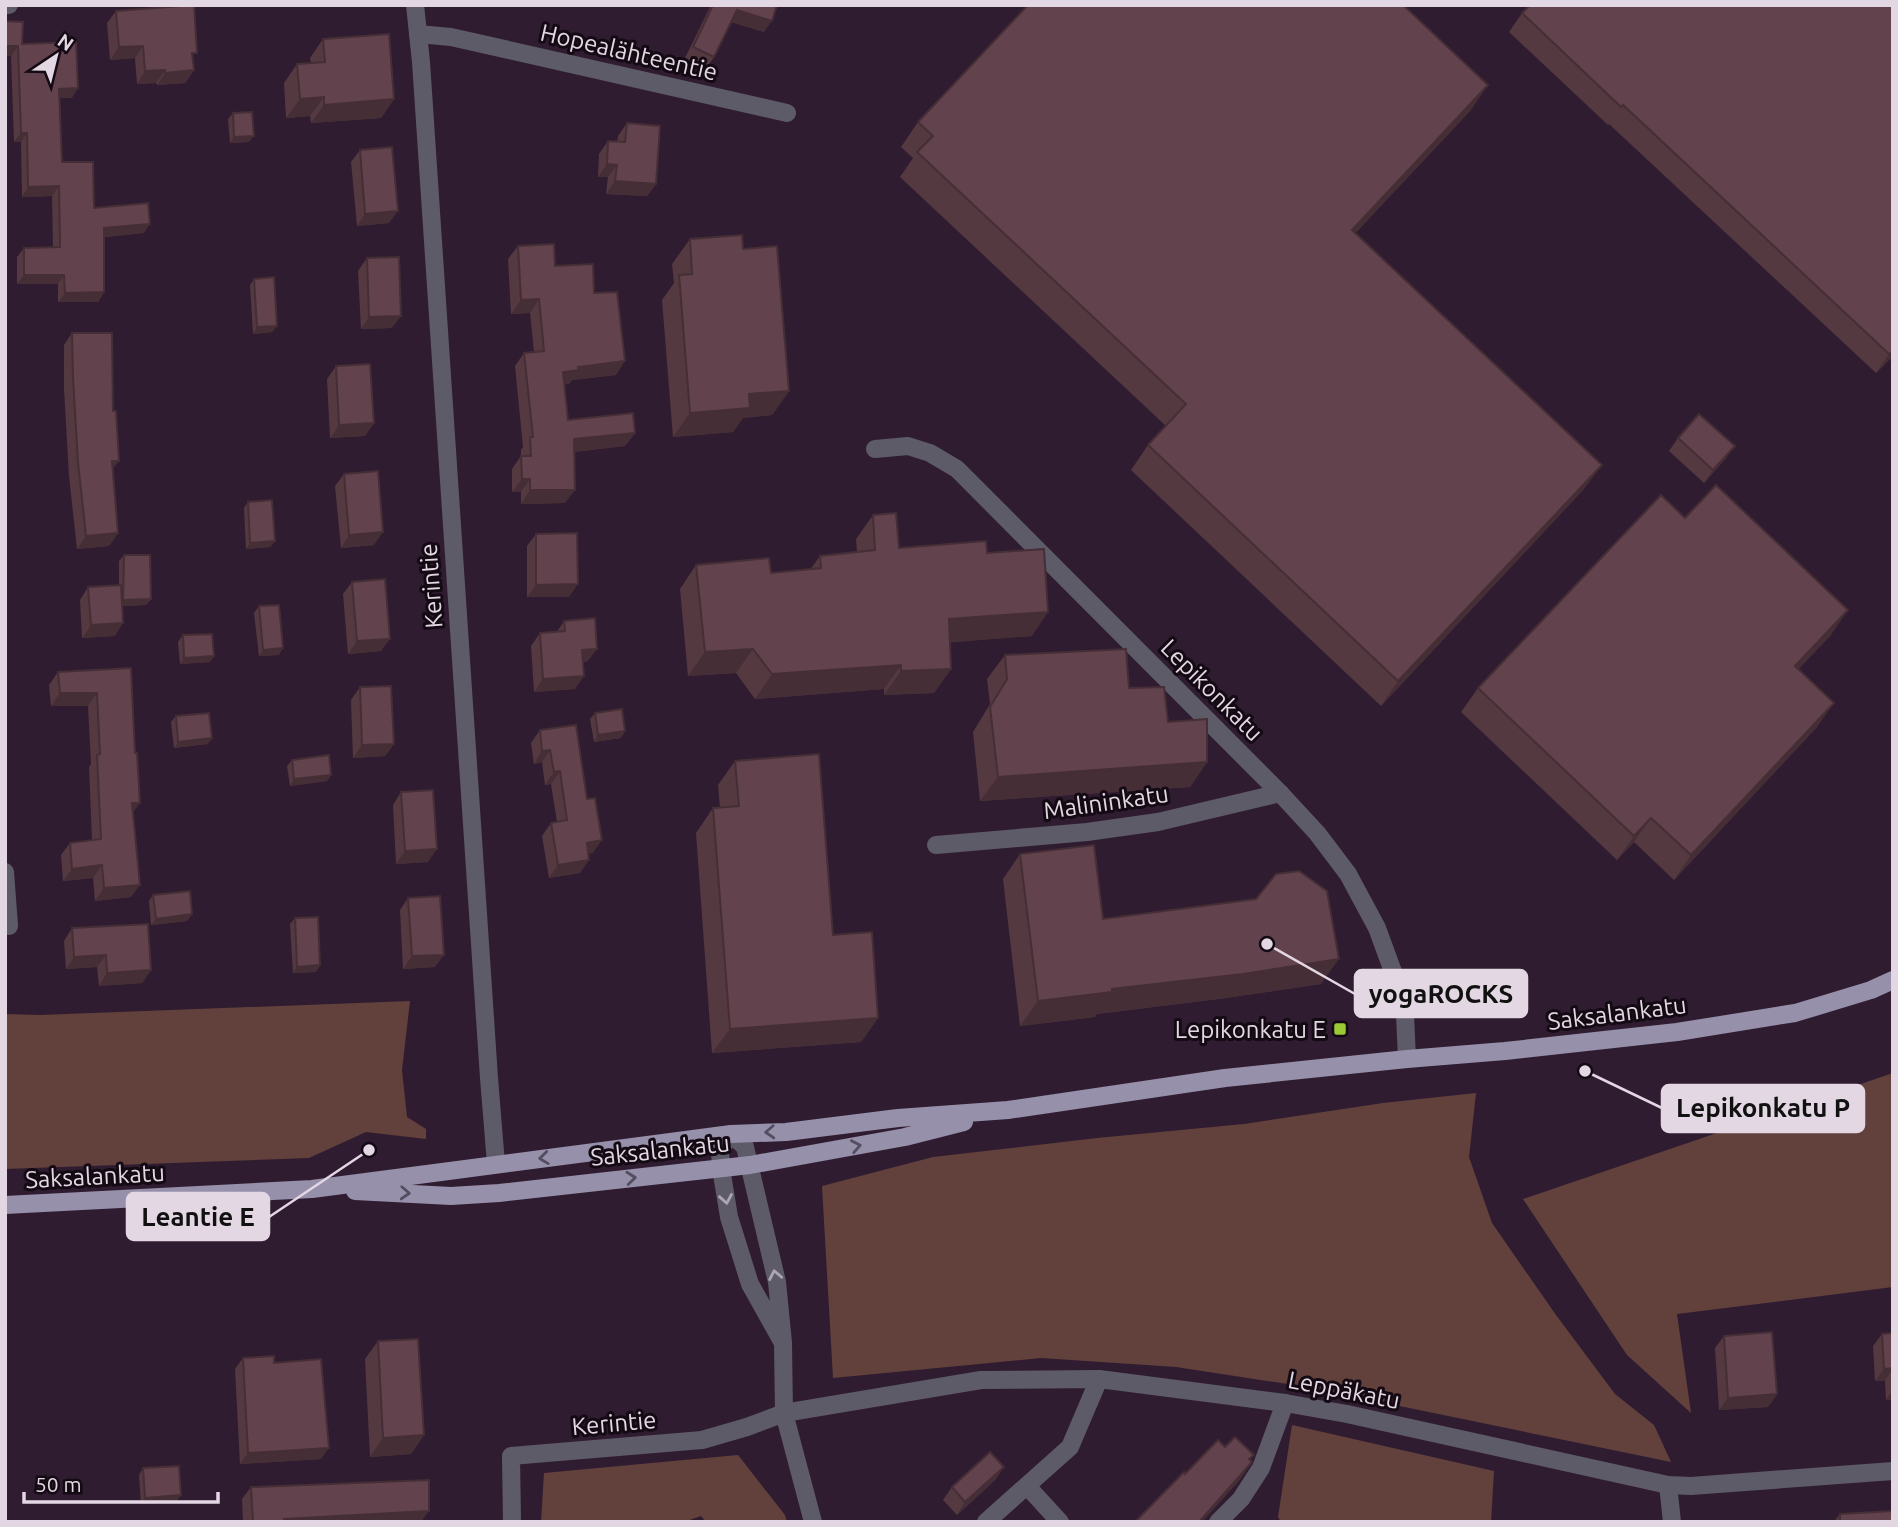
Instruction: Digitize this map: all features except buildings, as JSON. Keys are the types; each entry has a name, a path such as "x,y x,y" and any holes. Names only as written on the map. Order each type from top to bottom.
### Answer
{"main road":[{"name":"Saksalankatu","path":"5,1205 312,1189 731,1134 786,1132 898,1118 1008,1110 1225,1078 1664,1033 1795,1013 1871,990 1893,980"},
{"name":"Saksalankatu","path":"312,1189 451,1196 750,1165 905,1137 1008,1110"}],"street":[{"name":"Kerintie","path":"415,5 496,1164"},
{"name":"Hopealähteentie","path":"418,34 451,37 787,113"},
{"name":"Lepikonkatu","path":"875,449 908,446 930,453 957,469 1317,833 1348,874 1377,928 1395,977 1405,1015 1407,1059"},
{"name":"Malininkatu","path":"936,845 1087,832 1158,822 1280,793"},
{"path":"5,872 9,926"},
{"path":"783,1343 750,1284 729,1217 720,1150 731,1134 745,1147 777,1282 783,1343 784,1413 813,1522"},
{"path":"986,1522 1070,1447 1099,1379"},
{"name":"Leppäkatu","path":"784,1413 981,1380 1099,1379 1347,1413 1668,1485 1691,1486 1893,1471"},
{"path":"1218,1522 1241,1499 1261,1468 1285,1404"},
{"name":"Kerintie","path":"512,1522 511,1456 702,1440 784,1413"},
{"path":"1668,1485 1672,1522"},
{"path":"1027,1486 1060,1522"}],"shaded area":[{"path":"410,1001 402,1070 407,1117 426,1129 426,1139 366,1132 309,1158 5,1169 5,1014 40,1015"},
{"path":"1893,1073 1893,1287 1677,1314 1691,1413 1627,1355 1523,1199"},
{"path":"1476,1093 1469,1157 1492,1223 1615,1394 1654,1425 1671,1462 1307,1387 1176,1367 1041,1358 833,1378 822,1186 933,1157 1244,1124 1383,1103"},
{"path":"1292,1425 1494,1471 1491,1522 1281,1522 1278,1517"},
{"path":"738,1455 785,1515 787,1522 706,1522 701,1516 684,1522 541,1522 544,1473"}],"place":[{"name":"yogaROCKS","path":"1267,944"},
{"name":"Lepikonkatu E","path":"1340,1029"},
{"name":"Lepikonkatu P","path":"1585,1071"},
{"name":"Leantie E","path":"369,1150"}]}
